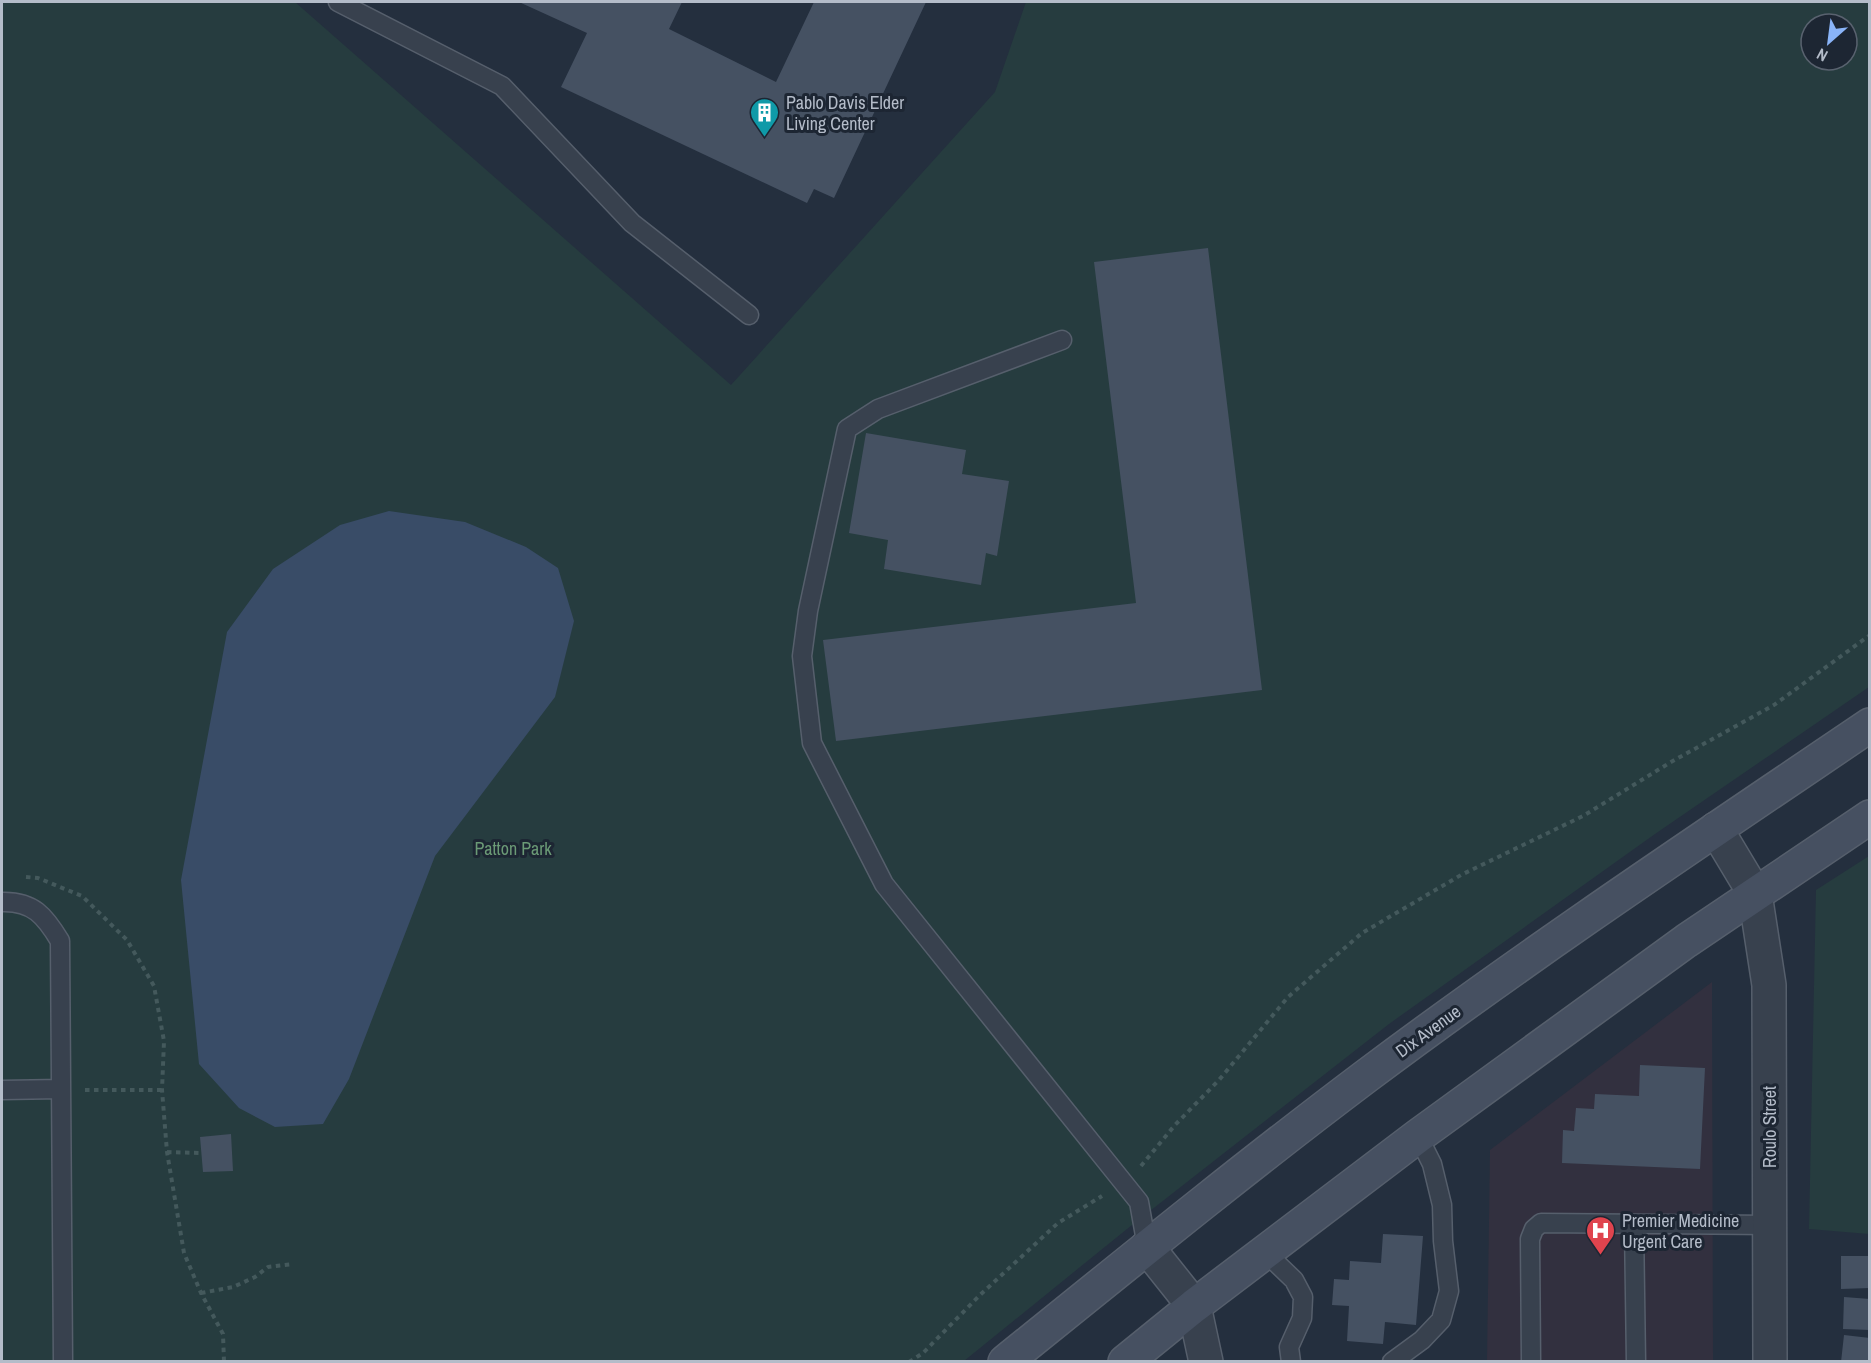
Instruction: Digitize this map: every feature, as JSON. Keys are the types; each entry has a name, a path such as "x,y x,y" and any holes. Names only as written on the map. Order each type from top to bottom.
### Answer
{"street":[{"name":"Dix Avenue","path":"1005,1362 1147,1247 1365,1077 1503,977 1869,725"},
{"path":"1125,1362 1194,1306 1418,1136 1686,941 1869,817"},
{"path":"1716,829 1755,894"},
{"name":"Roulo Street","path":"1755,894 1769,985 1770,1362"},
{"path":"1147,1247 1194,1306 1206,1362"}],"lane":[{"path":"338,2 502,86 632,223 749,315"},
{"path":"1062,340 878,409 847,429 808,611 801,656 812,742 884,884 1139,1202 1147,1247"},
{"path":"2,902 31,907 47,920 60,941 63,1362"},
{"path":"2,1090 61,1089"},
{"path":"1392,1362 1422,1340 1441,1320 1449,1291 1443,1241 1442,1205 1432,1164 1418,1136"},
{"path":"1531,1362 1530,1239 1534,1229 1541,1223 1770,1225"},
{"path":"1634,1225 1636,1362"},
{"path":"1265,1252 1294,1280 1303,1297 1302,1318 1290,1347 1291,1362"}],"path":[{"path":"909,1362 923,1353 980,1295 1058,1223 1107,1193 1141,1166 1175,1125 1219,1080 1288,997 1362,933 1461,875 1583,816 1671,762 1774,705 1869,635"},
{"path":"20,877 38,878 82,896 127,940 154,986 164,1041 162,1090 167,1152 184,1252 201,1293 224,1334 224,1362"},
{"path":"61,1089 162,1090"},
{"path":"167,1152 199,1153"},
{"path":"201,1293 232,1287 255,1277 268,1267 293,1264"}],"shaded area":[{"name":"Premier Medicine Urgent Care","path":"1712,982 1713,1361 1487,1362 1490,1150"}],"green space":[{"name":"Patton Park","path":"2,2 295,2 731,385 995,92 1026,2 1869,2 1869,687 1655,834 1389,1024 1127,1229 964,1361 2,1362"},
{"path":"1869,856 1869,1234 1809,1229 1816,890"}],"water":[{"path":"389,511 465,522 526,547 558,568 574,621 555,697 435,856 349,1079 323,1124 275,1127 239,1108 199,1064 181,880 227,632 273,569 340,525"}],"building":[{"name":"Pablo Davis Elder Living Center","path":"519,2 682,2 669,29 776,82 814,2 926,2 834,198 814,189 807,203 561,87 587,33"},
{"path":"1208,248 1262,690 836,741 823,640 1136,603 1094,262"},
{"path":"866,433 966,450 962,474 1009,481 997,556 986,553 981,585 884,569 888,540 849,533"},
{"path":"1640,1065 1705,1068 1700,1169 1562,1163 1563,1130 1574,1131 1576,1108 1594,1109 1595,1094 1639,1096"},
{"path":"231,1134 233,1171 203,1172 200,1137"},
{"path":"1383,1234 1423,1236 1416,1325 1385,1322 1383,1344 1347,1341 1349,1306 1332,1305 1334,1279 1349,1280 1350,1261 1381,1263"},
{"path":"1841,1256 1870,1256 1870,1288 1841,1289"},
{"path":"1844,1297 1870,1299 1870,1330 1843,1329"},
{"path":"1844,1335 1870,1338 1870,1362 1841,1362"}],"place":[{"name":"Pablo Davis Elder Living Center","path":"765,138"},
{"name":"Premier Medicine Urgent Care","path":"1601,1256"}]}
